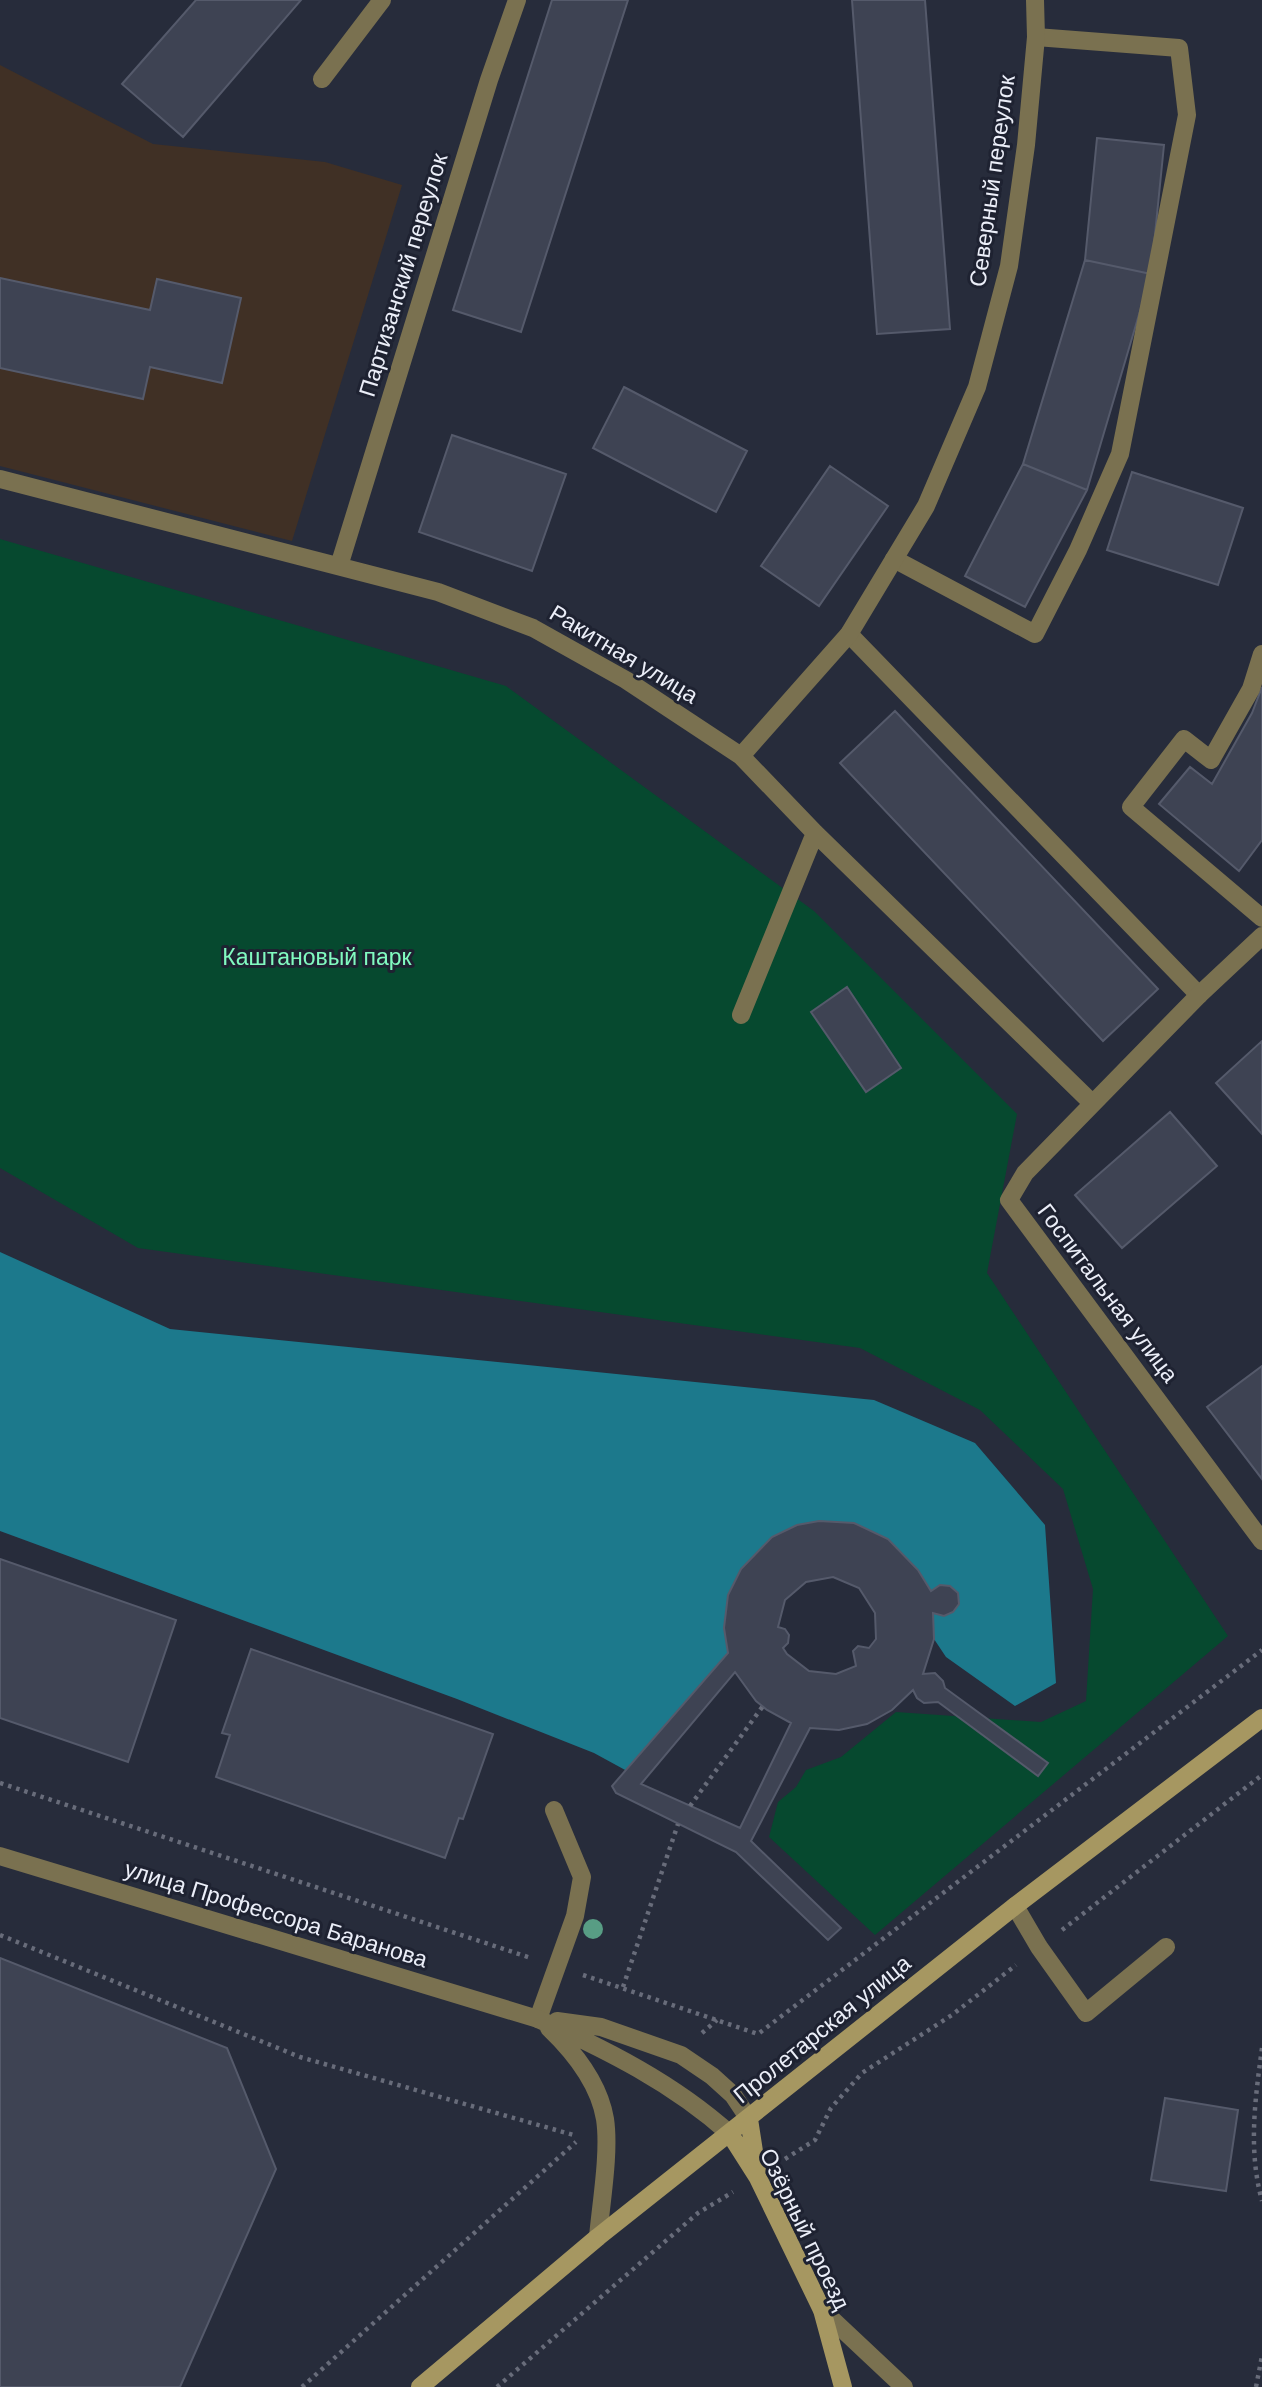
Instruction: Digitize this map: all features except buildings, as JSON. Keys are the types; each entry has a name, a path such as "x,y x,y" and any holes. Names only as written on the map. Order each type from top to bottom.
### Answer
{"main road":[{"name":"Пролетарская улица","path":"420,2387 598,2238 1015,1906 1262,1718"},
{"path":"749,2119 758,2178"},
{"name":"Озёрный проезд","path":"730,2134 758,2178 822,2310 843,2387"}],"street":[{"path":"322,79 382,0"},
{"name":"Партизанский переулок","path":"339,566 489,80 517,0"},
{"name":"Северный переулок","path":"741,755 849,634 926,506 977,387 1009,266 1026,145 1036,37 1035,0"},
{"path":"894,559 1035,634 1078,550 1120,454 1187,115 1179,48 1036,37"},
{"name":"Ракитная улица","path":"0,479 438,592 533,628 626,680 741,755 815,833 1092,1103"},
{"path":"849,634 1199,995"},
{"path":"1262,654 1251,689 1211,760 1184,739 1131,807 1262,918"},
{"path":"741,1015 815,833"},
{"name":"Госпитальная улица","path":"1262,936 1092,1103 1025,1173 1009,1200 1262,1542"},
{"path":"538,2019 575,1916 582,1877 554,1810"},
{"name":"улица Профессора Баранова","path":"0,1856 538,2019 597,2045 661,2081 730,2134"},
{"path":"1015,1906 1039,1947 1086,2013 1166,1947"},
{"name":"улица Профессора Баранова","path":"538,2019 601,2027 681,2055 712,2076 737,2101 749,2119"},
{"name":"улица Профессора Баранова","path":"538,2019 562,2040 585,2070 597,2092 605,2119 606,2146 598,2238"},
{"path":"822,2310 904,2387"}],"path":[{"path":"0,1783 623,1987 758,2034 1262,1650"},
{"path":"690,1806 763,1706"},
{"path":"497,2387 698,2213 815,2140 831,2108 862,2073 952,2015 1262,1775"},
{"path":"623,1987 678,1824"},
{"path":"0,1936 300,2057 582,2137 302,2387"},
{"path":"1262,2049 1255,2106 1254,2172 1262,2201"},
{"path":"1256,2387 1262,2356"}],"shaded area":[{"path":"0,65 153,144 325,162 402,185 292,541 0,466"}],"green space":[{"name":"Каштановый парк","path":"0,539 506,686 814,911 1017,1114 987,1273 1228,1636 875,1935 769,1837 778,1802 796,1787 806,1770 841,1757 896,1712 1041,1722 1086,1701 1093,1589 1063,1489 980,1410 860,1348 138,1248 0,1168"}],"water":[{"path":"0,1252 170,1329 874,1400 975,1443 1045,1525 1056,1683 1015,1706 946,1657 934,1639 931,1591 918,1570 888,1539 854,1523 819,1521 797,1525 772,1537 741,1569 728,1595 724,1628 728,1653 627,1771 594,1753 457,1699 0,1531"}]}
